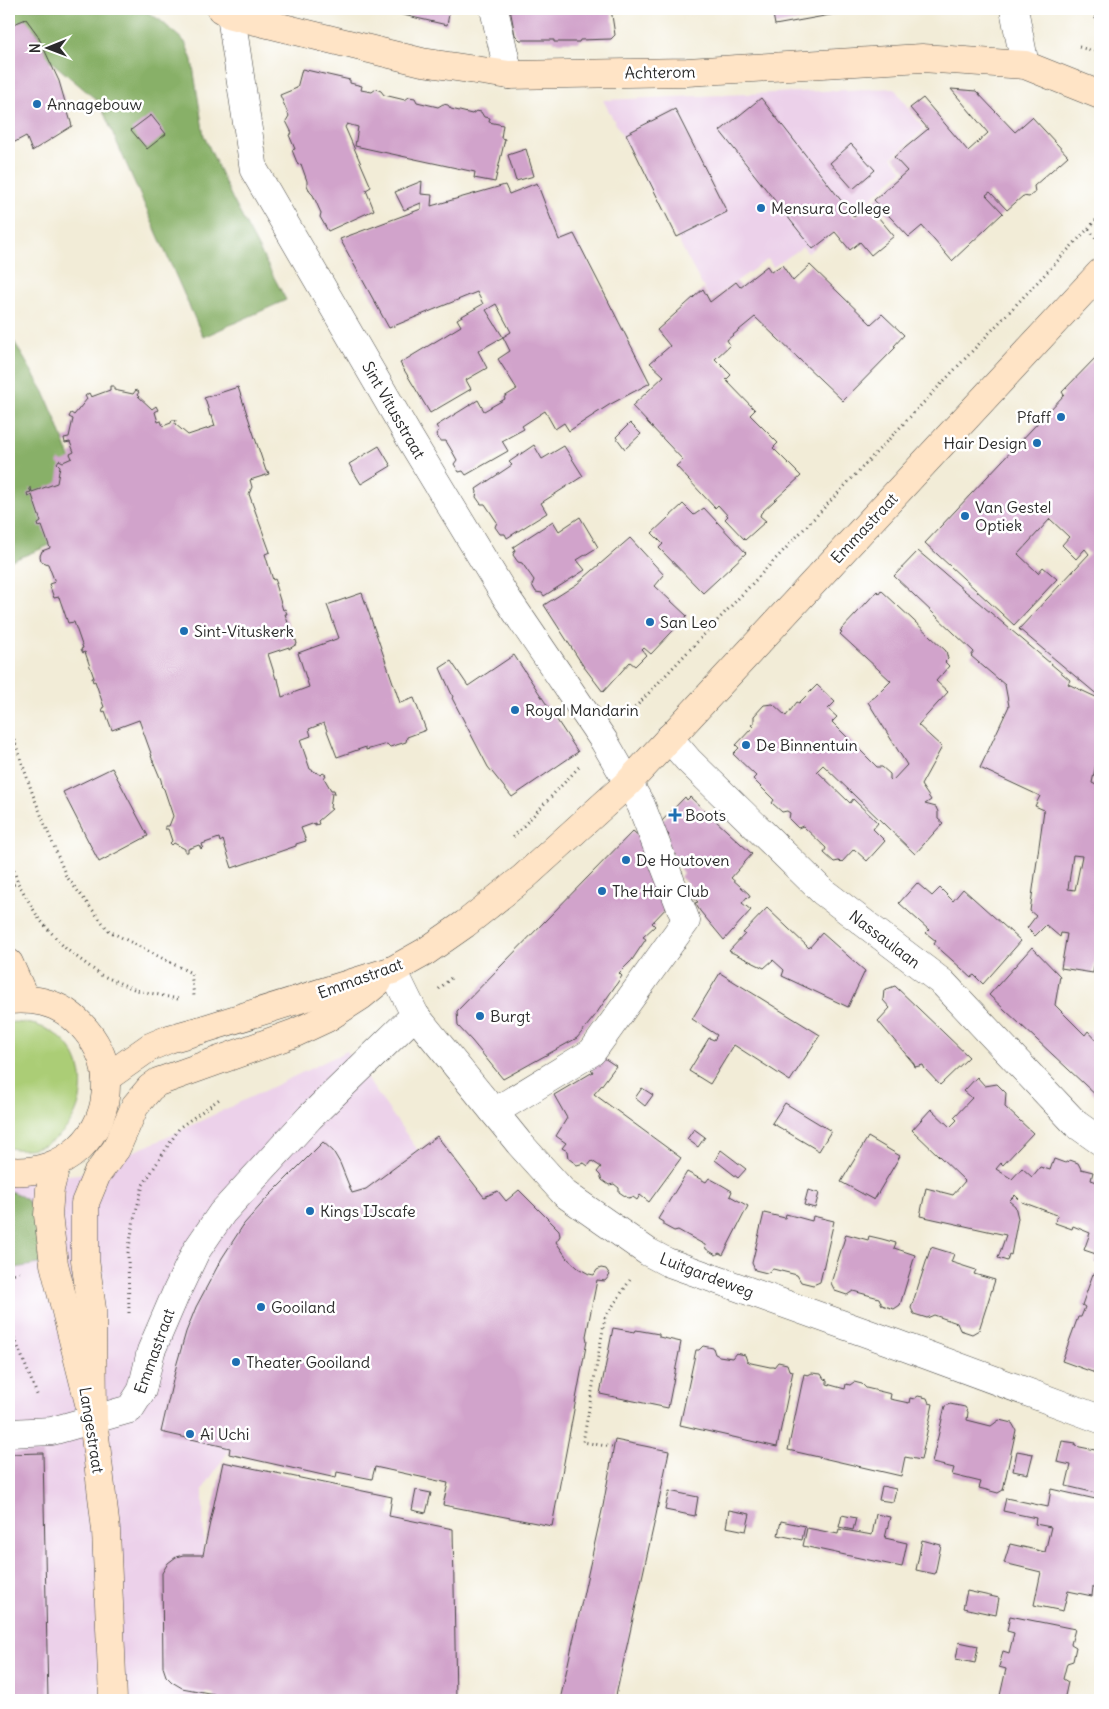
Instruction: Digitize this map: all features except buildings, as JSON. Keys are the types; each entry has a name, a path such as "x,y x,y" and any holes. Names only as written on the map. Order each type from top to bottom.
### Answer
{"main road":[{"name":"Achterom","path":"228,11 422,62 510,75 687,72 922,58 1025,65 1100,95"},
{"name":"Emmastraat","path":"106,1078 150,1047 169,1039 210,1028 393,970 425,952 466,924 524,878 628,783 1100,273"},
{"path":"9,963 17,999 45,1002 64,1011 78,1021 93,1039 100,1054 106,1078 102,1112 95,1128 80,1148 56,1165 41,1170 25,1173 9,1171"},
{"path":"93,1419 92,1309 85,1260 84,1203 98,1174 116,1149 142,1096 158,1082 295,1033 327,1018 360,996 393,970"},
{"name":"Langestraat","path":"56,1165 50,1190 48,1215 53,1256 93,1419 106,1530 113,1700"}],"street":[{"path":"494,9 510,75"},
{"path":"1014,9 1025,65"},
{"name":"Sint Vitusstraat","path":"228,11 254,170 409,437 504,594 604,741 628,783"},
{"name":"Nassaulaan","path":"669,738 688,760 822,891 943,983 1076,1124 1100,1141"},
{"path":"494,1112 592,1052 686,921 641,805 628,783"},
{"name":"Luitgardeweg","path":"393,970 415,1015 519,1143 565,1194 648,1252 667,1262 1100,1419"},
{"name":"Emmastraat","path":"9,1433 52,1431 130,1409 142,1390 151,1351 176,1293 196,1251 222,1213 310,1117 415,1015"}],"path":[{"path":"509,842 1089,230 1100,216"},
{"path":"1089,230 1100,244"},
{"path":"9,725 33,795 66,876 109,931 191,973 196,1003"},
{"path":"9,856 18,883 39,918 66,949 101,975 136,990 187,1001"},
{"path":"9,886 18,883"},
{"path":"128,1253 143,1185 180,1127 220,1098"},
{"path":"612,1447 583,1442 605,1318 648,1252"}],"shaded area":[{"name":"Mensura College","path":"894,88 924,129 892,157 903,170 808,253 803,247 773,267 768,259 710,300 603,100"},
{"path":"347,1051 444,1187 325,1308 203,1489 205,1700 9,1700 9,1180 79,1174 161,1140"}],"green space":[{"path":"9,9 142,9 160,20 185,42 192,60 204,136 233,200 286,300 203,337 99,102 47,58 35,29 18,36 9,29"},
{"path":"9,333 44,392 96,526 9,562"},
{"path":"13,1022 36,1025 60,1038 75,1056 81,1078 80,1101 71,1122 55,1138 35,1148 9,1148 9,1024"},
{"path":"9,1191 24,1198 32,1208 44,1263 9,1269"}],"place":[{"name":"Annagebouw","path":"37,104"},
{"name":"Mensura College","path":"761,208"},
{"name":"Pfaff","path":"1061,417"},
{"name":"Hair Design","path":"1037,443"},
{"name":"Van Gestel Optiek","path":"965,516"},
{"name":"San Leo","path":"650,622"},
{"name":"Sint-Vituskerk","path":"184,631"},
{"name":"Royal Mandarin","path":"515,710"},
{"name":"De Binnentuin","path":"746,745"},
{"name":"Boots","path":"675,815"},
{"name":"De Houtoven","path":"626,860"},
{"name":"The Hair Club","path":"602,891"},
{"name":"Burgt","path":"480,1016"},
{"name":"Kings IJscafe","path":"310,1211"},
{"name":"Gooiland","path":"261,1307"},
{"name":"Theater Gooiland","path":"236,1362"},
{"name":"Ai Uchi","path":"190,1434"}]}
